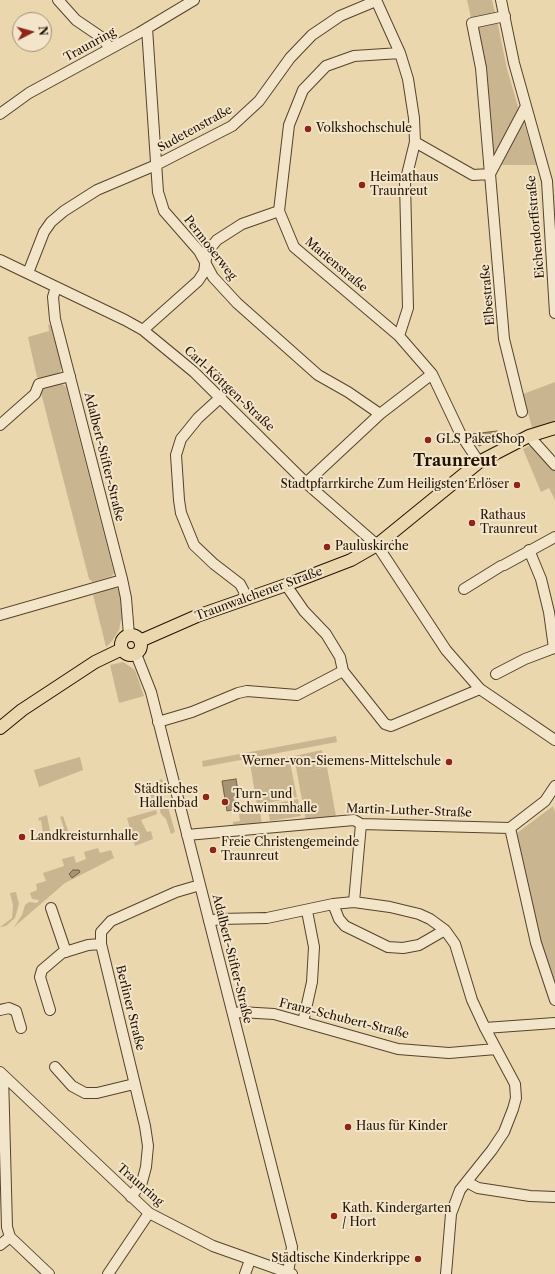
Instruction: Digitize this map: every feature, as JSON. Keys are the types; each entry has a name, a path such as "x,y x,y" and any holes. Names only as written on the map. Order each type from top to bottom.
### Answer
{"main road":[{"name":"Traunwalchener Straße","path":"140,641 197,616 340,565 376,545 479,462 529,436 555,428"},
{"path":"129,635 136,636 140,641 140,650 136,654 126,654 122,649 122,640 129,635"},
{"path":"0,728 22,710 89,666 122,649"}],"street":[{"path":"58,0 76,20 101,37 110,48"},
{"name":"Traunring","path":"0,114 29,93 148,28 194,0"},
{"name":"Eichendorffstraße","path":"501,0 526,106 547,181 555,314"},
{"path":"376,1 400,53 409,87 414,118 415,142 405,183 408,308 399,336"},
{"name":"Sudetenstraße","path":"28,273 44,232 51,222 64,211 97,190 156,165 232,126 259,101 290,58 312,35 340,16 376,1"},
{"name":"Elbestraße","path":"505,16 472,24 481,68 504,339 522,412"},
{"name":"Permoserweg","path":"148,28 158,192 162,207 199,251 213,277 237,303 318,375 348,392 380,414"},
{"name":"Marienstraße","path":"400,53 354,56 326,66 303,90 289,125 279,211 294,247 399,336 432,374 461,435 479,462"},
{"path":"415,142 473,175 490,174 526,106"},
{"path":"142,330 198,281 202,276 207,252 218,240 242,224 279,211"},
{"name":"Carl-Köttgen-Straße","path":"0,260 142,330 194,372 221,397 306,483 376,545 446,650 480,688 555,740"},
{"name":"Adalbert-Stifter-Straße","path":"56,287 52,306 122,580 126,598 129,635"},
{"path":"306,483 380,414 432,374"},
{"path":"2,419 34,394 39,384 70,376"},
{"path":"221,397 198,418 181,439 176,455 179,500 184,520 194,545 214,564 240,584 247,597"},
{"path":"529,436 555,465"},
{"path":"464,589 529,550 555,537"},
{"path":"496,674 525,659 555,650 549,612 541,579 529,550"},
{"path":"0,615 122,580"},
{"path":"286,585 304,611 326,634 340,657 343,671 380,720 391,726 480,688"},
{"name":"Adalbert-Stifter-Straße","path":"136,654 146,676 292,1247 290,1273"},
{"path":"158,722 192,712 238,692 247,691 298,695 343,671"},
{"path":"555,786 545,801 510,828 536,943 555,1000"},
{"name":"Martin-Luther-Straße","path":"187,835 354,820 362,824 510,828"},
{"path":"354,902 362,824"},
{"name":"Berliner Straße","path":"131,1197 142,1182 148,1153 145,1126 101,944 101,932 111,921 176,892 200,884"},
{"path":"209,921 219,919 267,918 307,911 333,904 354,902 390,907 419,914 430,919 445,930 455,944 472,1000 496,1049 507,1065 515,1084 515,1103 504,1132 492,1150 460,1190 451,1214 446,1274"},
{"path":"333,904 338,919 345,926 388,947 403,948 419,945 445,930"},
{"path":"51,908 66,952"},
{"path":"303,1022 312,982 314,947 307,911"},
{"path":"50,1010 40,977 42,970 51,961 66,952 88,945 101,944"},
{"path":"0,1010 9,1008 16,1011 21,1028"},
{"name":"Franz-Schubert-Straße","path":"233,1014 240,1012 274,1014 398,1049 449,1053 496,1049"},
{"path":"485,1028 555,1023"},
{"path":"55,1067 72,1086 85,1093 97,1093 134,1084"},
{"path":"1,1073 7,1227 10,1237 49,1274"},
{"name":"Traunring","path":"1,1073 149,1213 213,1246 290,1273"},
{"path":"466,1182 478,1188 530,1196 555,1197"},
{"path":"108,1274 149,1213"},
{"path":"0,1245 10,1237"},
{"path":"245,1274 250,1260"}],"shaded area":[{"path":"467,0 492,0 496,17 472,22"},
{"path":"497,20 507,69 519,110 491,164 473,25"},
{"path":"522,117 537,165 497,165"},
{"path":"48,324 51,326 62,368 59,374 42,379 37,377 28,337 49,331"},
{"path":"555,382 555,422 533,431 523,394"},
{"path":"61,383 66,387 114,573 112,576 93,582 89,579 41,393 43,387"},
{"path":"497,431 499,437 479,446 472,434"},
{"path":"533,444 555,467 555,500 549,488 541,492 523,449"},
{"path":"115,587 118,589 121,598 123,619 121,620 119,630 106,647 93,595"},
{"path":"123,662 135,670 144,696 119,703 110,665"},
{"path":"336,736 337,742 203,767 202,761"},
{"path":"322,750 325,767 301,772 327,767 336,816 306,822 294,756"},
{"path":"80,757 83,770 39,787 34,770"},
{"path":"289,757 297,797 257,805 250,764"},
{"path":"162,779 166,794 158,796 154,782"},
{"path":"236,779 241,808 227,811 222,781"},
{"path":"152,782 156,798 149,800 146,792 152,790 151,786 145,788 144,784"},
{"path":"298,799 301,816 270,821 267,805"},
{"path":"553,806 555,812 555,987 543,956 517,833"},
{"path":"168,807 175,832 171,834 166,819 160,811 161,808"},
{"path":"156,810 157,814 141,820 147,832 151,831 153,839 135,846 127,818"},
{"path":"260,810 262,826 234,828 233,822 240,821 239,814"},
{"path":"47,815 50,831 43,834 41,820 39,821 38,818"},
{"path":"63,816 69,833 65,834 66,837 63,838 60,830 64,828 60,817"},
{"path":"98,848 100,853 111,850 114,858 65,883 14,927 22,915 25,905 29,902 37,903 39,900 32,899 30,893 37,890 36,884 46,881 43,873 64,866 62,859 74,856 76,863 86,859 84,852"},
{"path":"73,870 79,870 80,872 72,878 69,874"},
{"path":"16,892 19,904 15,918 6,926 0,927 12,918 13,905 10,893"}],"place":[{"name":"Volkshochschule","path":"308,129"},
{"name":"Heimathaus Traunreut","path":"362,185"},
{"name":"GLS PaketShop","path":"428,440"},
{"name":"Stadtpfarrkirche Zum Heiligsten Erlöser","path":"517,485"},
{"name":"Rathaus Traunreut","path":"472,523"},
{"name":"Pauluskirche","path":"327,547"},
{"name":"Werner-von-Siemens-Mittelschule","path":"449,762"},
{"name":"Städtisches Hallenbad","path":"206,797"},
{"name":"Turn- und Schwimmhalle","path":"225,802"},
{"name":"Landkreisturnhalle","path":"22,837"},
{"name":"Freie Christengemeinde Traunreut","path":"213,850"},
{"name":"Haus für Kinder","path":"348,1127"},
{"name":"Kath. Kindergarten / Hort","path":"334,1216"},
{"name":"Städtische Kinderkrippe","path":"418,1259"}],"district":[{"name":"Traunreut","path":"455,461"}]}
